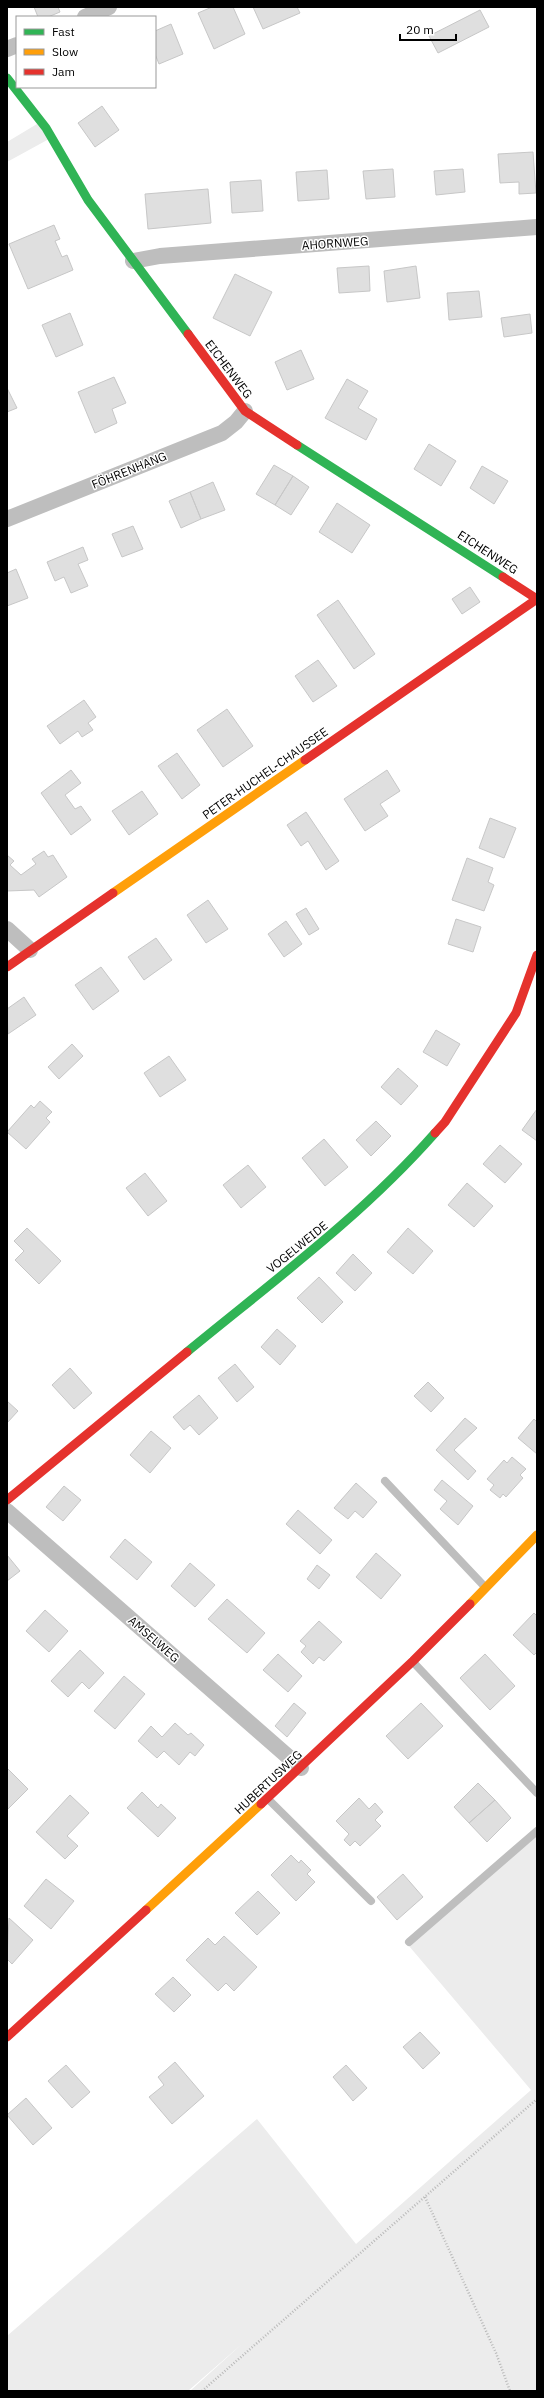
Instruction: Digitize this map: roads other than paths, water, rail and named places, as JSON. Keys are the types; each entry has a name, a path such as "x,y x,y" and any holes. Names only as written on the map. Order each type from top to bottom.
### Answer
{"street":[{"path":"87,16 109,7"},
{"name":"EICHENWEG","path":"7,78 46,128 88,200 245,411 537,599"},
{"name":"AHORNWEG","path":"133,261 160,256 537,227"},
{"name":"FÖHRENHANG","path":"7,519 222,433 236,422 245,411"},
{"name":"PETER-HUCHEL-CHAUSSEE","path":"7,967 537,599"},
{"path":"7,929 30,950"},
{"name":"VOGELWEIDE","path":"7,1500 359,1211 408,1164 445,1122 516,1013 537,955"},
{"name":"AMSELWEG","path":"7,1511 301,1768"},
{"name":"HUBERTUSWEG","path":"7,2037 301,1768 413,1661 537,1535"}],"lane":[{"path":"385,1481 486,1587"},
{"path":"413,1661 537,1793"},
{"path":"268,1798 371,1902"},
{"path":"409,1942 537,1831"}]}
